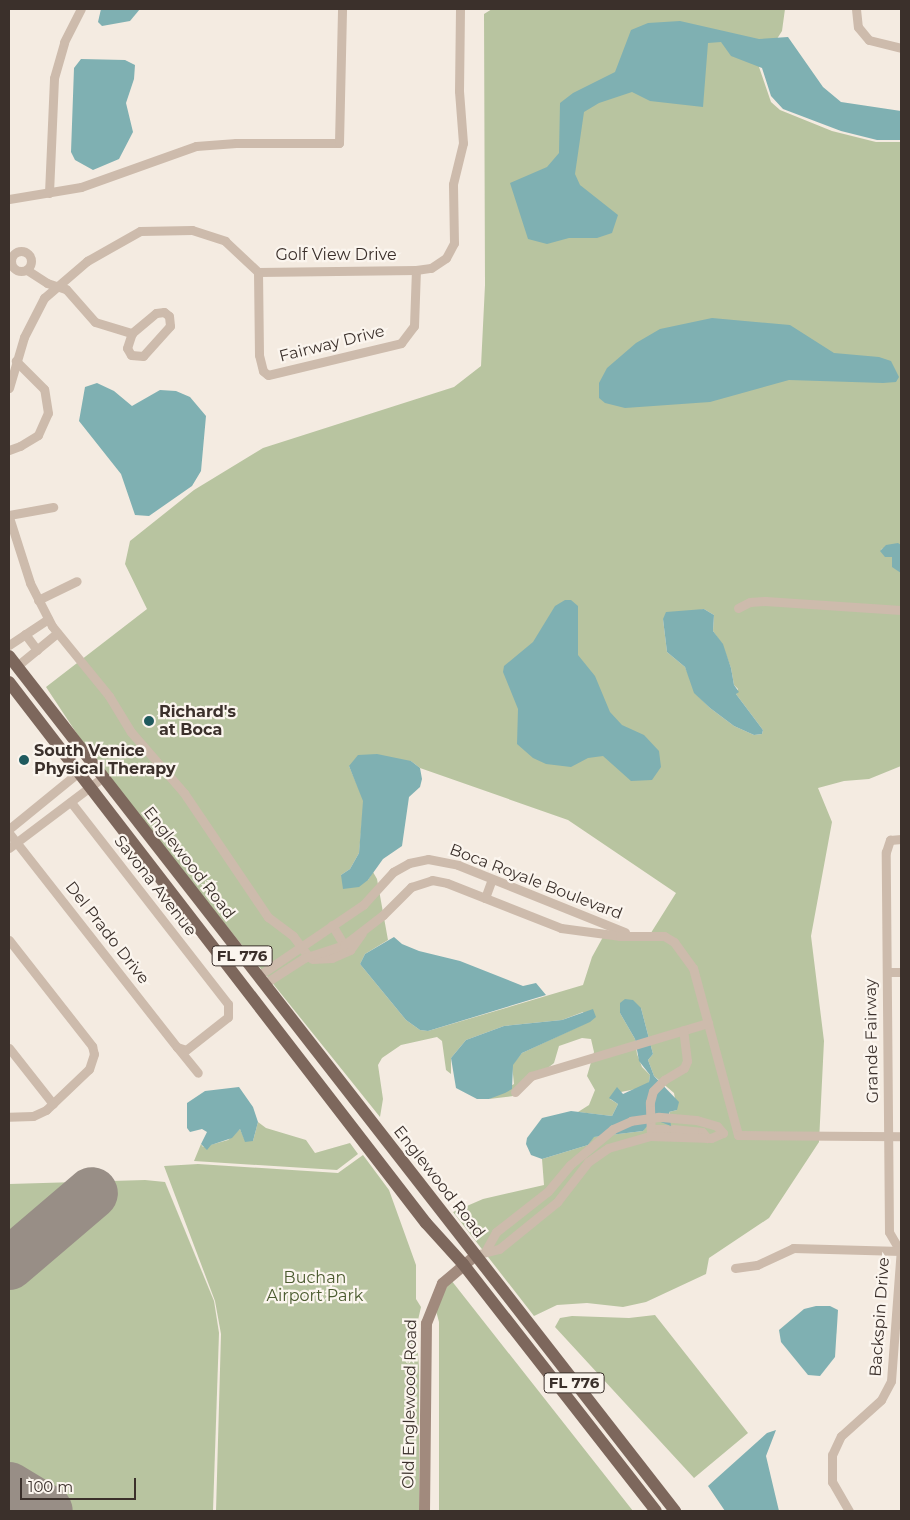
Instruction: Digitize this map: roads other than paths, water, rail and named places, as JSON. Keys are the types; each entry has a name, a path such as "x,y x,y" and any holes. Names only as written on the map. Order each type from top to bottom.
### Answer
{"main road":[{"name":"Englewood Road","path":"11,657 90,763 480,1253"},
{"name":"Englewood Road","path":"9,682 426,1223 463,1264"},
{"path":"199,927 212,933 247,979 257,985 261,980"},
{"name":"FL 776","path":"480,1253 675,1511"},
{"name":"FL 776","path":"463,1264 656,1511"}],"street":[{"path":"49,193 54,78 64,42 81,9"},
{"path":"9,199 96,183 169,154 196,146 339,144 342,9"},
{"name":"Golf View Drive","path":"9,388 16,361 33,317 57,285 87,261 118,246 133,234 147,230 192,230 225,241 258,272 416,270 438,264 454,243 453,184 463,143 459,91 460,9"},
{"path":"856,9 858,26 869,40 901,48"},
{"path":"26,270 47,283 66,289 95,322 132,333"},
{"name":"Fairway Drive","path":"258,272 259,355 263,371 268,375 401,343 414,326 416,270"},
{"path":"156,313 170,316 170,326 143,356 134,357 128,352 132,333 156,313"},
{"path":"9,450 20,446 38,434 48,413 44,389 16,361"},
{"path":"53,507 9,516 20,557 38,600 48,619 74,657 109,696 131,732 184,792 268,917 284,927 301,946 306,957 332,958 350,950 363,932"},
{"path":"38,600 77,581"},
{"path":"738,608 750,602 765,601 901,610"},
{"path":"11,657 25,634 48,619"},
{"path":"11,657 36,650 57,633"},
{"path":"25,634 36,650"},
{"path":"9,831 90,763"},
{"path":"9,848 102,778"},
{"name":"Savona Avenue","path":"71,802 228,1004 228,1018 180,1048"},
{"name":"Del Prado Drive","path":"9,831 180,1048 198,1074"},
{"name":"Grande Fairway","path":"901,838 892,839 886,848 889,1232 901,1250"},
{"name":"Boca Royale Boulevard","path":"261,980 301,946 363,905 393,872 409,863 443,860 632,934"},
{"path":"485,898 492,878"},
{"name":"Boca Royale Boulevard","path":"261,980 306,957 344,945 363,932 410,887 424,882 447,883 561,928 664,936 685,953 708,1023 738,1135"},
{"path":"332,925 344,945"},
{"path":"9,940 94,1051 91,1067 53,1104 33,1116 9,1118"},
{"path":"887,972 901,972"},
{"path":"515,1092 531,1076 708,1023"},
{"path":"651,1132 650,1118 653,1091 684,1068 687,1061 683,1030"},
{"path":"9,1048 53,1104"},
{"path":"480,1253 496,1232 547,1192 595,1141 630,1121 650,1118 692,1120 717,1126 723,1133"},
{"path":"692,1120 692,1130"},
{"path":"480,1253 499,1249 556,1202 588,1162 608,1148 651,1132 670,1129 702,1132 708,1138"},
{"path":"651,1132 708,1138 723,1133 738,1135 901,1136"},
{"path":"735,1268 757,1265 793,1248 901,1250"},
{"name":"Backspin Drive","path":"849,1511 832,1482 832,1455 841,1436 881,1400 891,1381 901,1250"},
{"name":"Old Englewood Road","path":"424,1511 426,1323 439,1288 463,1264 480,1253"}],"water":[{"path":"101,9 140,9 130,21 102,26 98,22"},
{"path":"680,21 759,39 788,37 823,87 841,102 901,111 901,140 877,140 841,131 783,109 771,96 762,68 731,56 721,42 708,43 703,107 650,101 632,92 599,103 584,112 575,174 580,185 618,215 612,233 597,238 569,238 547,244 528,239 510,183 547,167 559,153 560,103 573,93 615,72 631,30 648,23"},
{"path":"81,59 125,60 135,65 134,79 126,103 133,132 119,159 93,170 75,160 71,152 74,68"},
{"path":"712,318 790,325 834,353 879,357 891,361 899,377 896,382 883,383 789,380 710,402 625,408 605,403 599,398 599,383 607,368 636,343 660,329"},
{"path":"97,383 114,391 132,406 160,390 176,391 190,397 206,416 201,471 192,486 149,516 135,515 121,474 79,421 85,387"},
{"path":"898,543 901,545 901,573 892,567 892,557 885,557 880,551 886,545"},
{"path":"565,600 571,600 578,606 578,655 595,676 610,712 622,725 644,735 659,751 661,767 652,780 631,781 603,756 588,758 571,767 546,764 533,758 517,744 518,709 503,672 504,666 533,642 555,606"},
{"path":"704,609 714,615 713,631 723,644 731,668 734,685 739,692 736,694 763,730 762,734 754,735 734,726 710,708 694,693 685,667 667,652 663,619 666,612"},
{"path":"377,754 411,761 420,768 422,779 420,787 409,797 402,846 383,859 368,880 359,887 343,889 341,875 350,869 359,853 363,801 349,766 358,755"},
{"path":"394,937 402,944 419,951 460,961 523,986 536,983 546,995 428,1031 420,1030 406,1020 360,964 365,954"},
{"path":"625,999 633,1000 641,1008 653,1054 648,1060 654,1076 679,1102 677,1110 669,1112 671,1126 653,1119 643,1131 594,1137 588,1145 542,1159 531,1155 526,1144 527,1138 542,1118 571,1111 612,1116 618,1104 609,1098 617,1087 623,1094 649,1082 650,1075 639,1061 635,1039 620,1013 620,1003"},
{"path":"593,1009 596,1017 590,1022 522,1053 513,1065 512,1089 489,1099 477,1099 456,1088 451,1058 466,1040 504,1026 562,1020"},
{"path":"239,1087 253,1107 258,1122 253,1141 245,1142 240,1129 232,1138 211,1145 207,1150 201,1144 207,1132 202,1129 190,1132 187,1128 187,1103 205,1091"},
{"path":"816,1306 830,1306 838,1310 835,1357 820,1376 808,1375 781,1342 779,1330 804,1309"},
{"path":"776,1430 766,1456 779,1511 725,1511 708,1486 767,1433"}],"place":[{"name":"Richard's at Boca","path":"149,721"},
{"name":"South Venice Physical Therapy","path":"24,760"}],"park label":[{"name":"Buchan Airport Park","path":"315,1287"}]}
